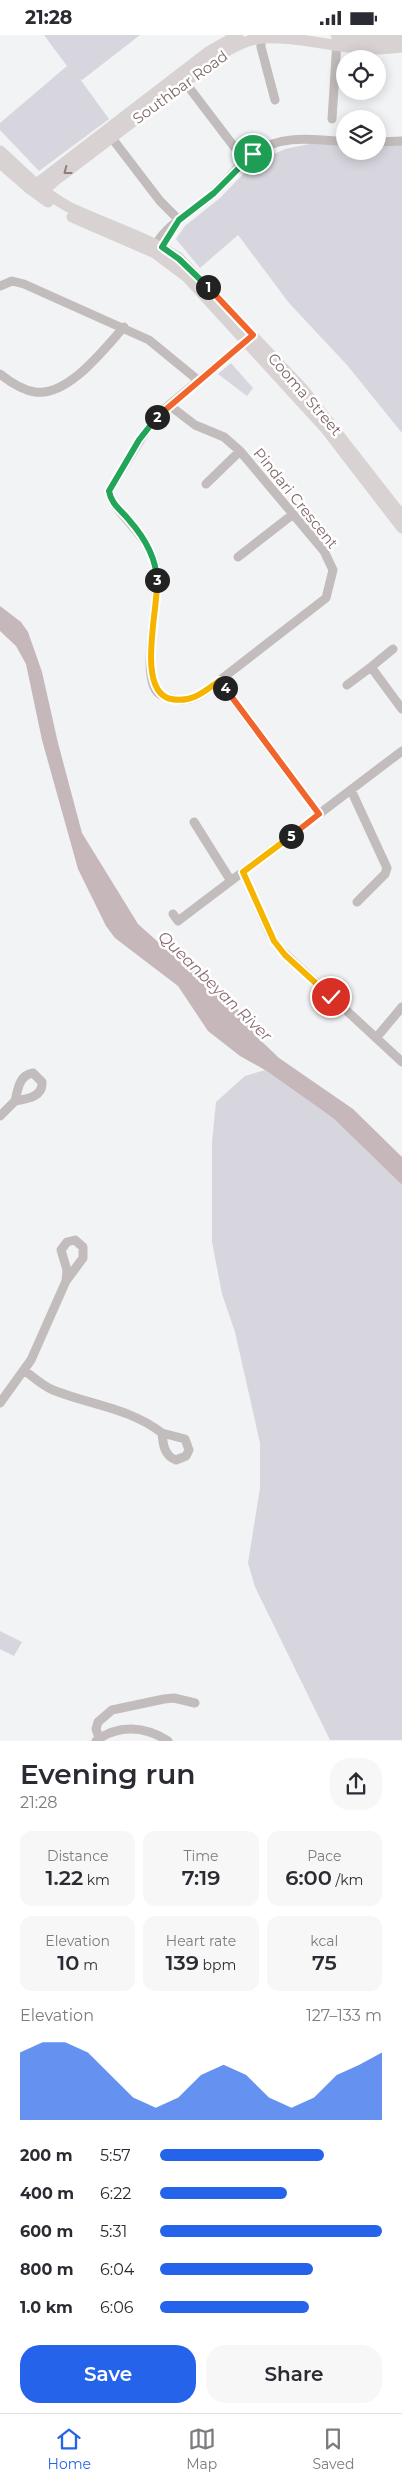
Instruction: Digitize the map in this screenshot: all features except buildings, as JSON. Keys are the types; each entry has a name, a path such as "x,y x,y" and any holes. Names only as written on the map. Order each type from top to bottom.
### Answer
{"main road":[{"name":"Southbar Road","path":"37,189 182,78 218,45 238,35"},
{"name":"Southbar Road","path":"182,78 232,48 261,36 336,39 402,38"},
{"name":"Southbar Road","path":"336,39 372,49 402,47"},
{"name":"Cooma Street","path":"0,151 37,189"},
{"name":"Cooma Street","path":"0,163 73,217 157,248 179,259 250,339 329,420 398,511 402,528"}],"street":[{"path":"261,36 275,100"},
{"path":"332,119 336,39"},
{"path":"182,78 244,161"},
{"path":"109,133 160,201 179,220"},
{"path":"157,248 179,220 214,193 244,161 265,147 287,139 336,141"},
{"path":"386,142 402,141"},
{"path":"0,287 12,281 24,284 124,327 149,340 199,381"},
{"path":"0,374 11,383 36,392 61,388 79,374 124,327"},
{"name":"Pindari Crescent","path":"169,405 194,425 224,437 240,451 331,562 332,578 326,598 219,681 198,696 184,701 168,698 158,692 152,680 152,634 158,587 155,563 142,536 116,507 110,498 109,491 151,423 169,405 250,339"},
{"path":"206,484 240,451"},
{"path":"238,557 292,515"},
{"path":"348,685 393,649"},
{"path":"371,667 402,709"},
{"path":"219,681 319,814"},
{"path":"173,914 178,921 402,751"},
{"path":"351,790 387,870 357,902"},
{"path":"194,823 231,881"},
{"path":"243,872 278,948 402,1062"},
{"path":"376,1038 402,1007"},
{"path":"0,1116 15,1101"},
{"path":"0,1403 24,1370 41,1340 66,1281 83,1259 85,1251 82,1244 75,1240 67,1242 63,1246 62,1258 67,1269 66,1281"},
{"path":"62,1258 71,1264 79,1262"},
{"path":"24,1370 51,1389 131,1415 147,1422 162,1433"},
{"path":"168,1741 138,1728 112,1731 98,1739 96,1729 98,1722 112,1710 174,1698 195,1703"}],"shaded area":[{"path":"44,35 140,35 82,80 80,79 109,119 39,171 0,130 0,123 67,66"},
{"path":"329,140 336,140 336,160 386,160 386,143 402,143 402,433 347,365 289,303 238,235 200,268 176,239 185,226 220,198 254,163 285,149"},
{"path":"231,363 253,388 247,396 218,374"},
{"path":"265,1070 333,1118 402,1185 402,1740 330,1740 255,1587 248,1563 260,1488 260,1443 235,1332 222,1294 212,1242 212,1142 216,1102 245,1076"},
{"path":"0,1631 22,1642 14,1656 0,1649"}],"water":[{"name":"Queanbeyan River","path":"0,606 21,622 28,632 42,672 58,743 82,833 138,924 167,950 189,957 236,1007 255,1035 279,1058 353,1109 402,1157 402,1185 333,1118 265,1070 240,1056 208,1031 178,986 115,938 106,926 78,869 42,740 26,664 16,646 0,631"}],"route":[{"path":"253,154 214,193 179,220 162,247 179,259 227,306 253,335 169,405 151,423 112,483 109,491 110,498 116,507 142,536 155,563 158,587 152,634 151,662 152,680 158,692 168,698 184,701 198,696 219,681 319,814 243,872 278,948 331,997"}]}
